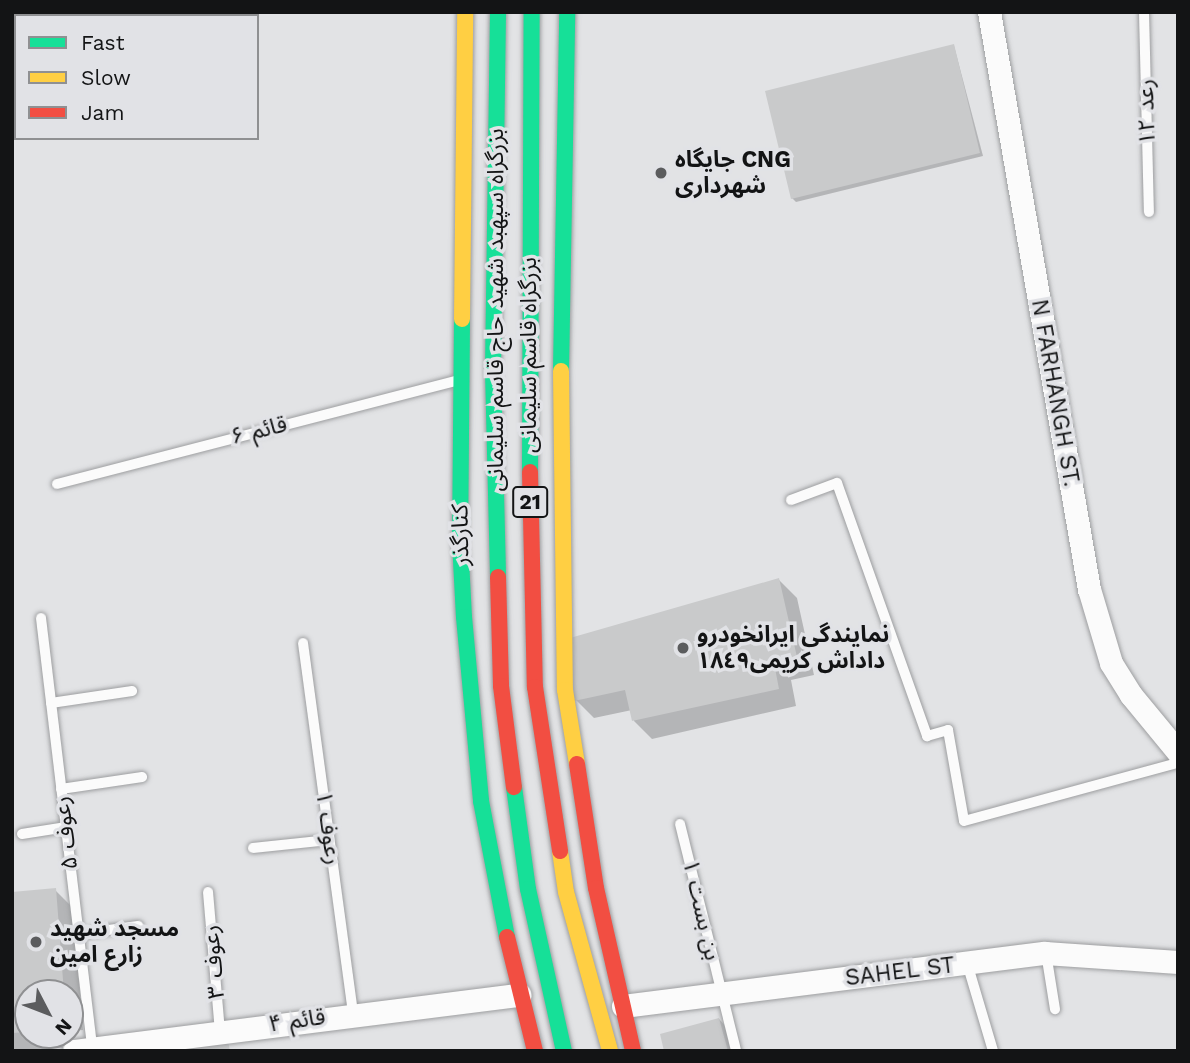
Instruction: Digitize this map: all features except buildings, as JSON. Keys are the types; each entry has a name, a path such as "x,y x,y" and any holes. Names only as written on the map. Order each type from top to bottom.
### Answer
{"main road":[{"name":"کنارگذر","path":"465,12 460,541 470,699 497,896 519,995 535,1051"},
{"name":"بزرگراه سپهبد شهید حاج قاسم سلیمانی","path":"498,12 493,370 501,686 512,793 546,982 564,1051"},
{"name":"بزرگراه قاسم سلیمانی","path":"532,12 527,365 535,687 547,786 576,935 610,1051"},
{"path":"567,12 561,362 565,690 589,848 633,1051"},
{"path":"519,995 533,911"},
{"path":"576,935 623,1006"}],"street":[{"name":"N FARHANGH ST.","path":"989,12 1089,589 1111,663 1131,695 1178,752"},
{"name":"SAHEL ST","path":"623,1006 1045,953 1178,962"},
{"name":"قائم ۴","path":"84,1049 174,1044 220,1031 519,995"}],"lane":[{"name":"رعد ۱۲","path":"1144,12 1149,212"},
{"name":"قائم ۶","path":"57,484 461,379"},
{"path":"791,500 837,483 927,736 948,730 964,821 1178,763"},
{"name":"رعوف ۵","path":"41,618 79,934 81,979"},
{"name":"رعوف ۱","path":"303,643 353,1014"},
{"path":"51,702 132,691"},
{"path":"61,789 142,777"},
{"name":"بن بست ۱","path":"680,824 736,1051"},
{"path":"22,834 66,827"},
{"path":"253,848 330,840"},
{"name":"رعوف ۳","path":"208,892 220,1031"},
{"path":"79,934 138,926"},
{"path":"1045,953 1055,1009"},
{"path":"967,963 993,1051"}],"traffic: fast":[{"path":"498,12 493,370 498,577"},
{"path":"530,472 532,12"},
{"path":"561,371 567,12"},
{"path":"462,319 460,541 464,617 481,801 507,937"},
{"path":"514,787 528,889 564,1051"}],"traffic: slow":[{"path":"462,319 465,12"},
{"path":"561,371 565,690 577,764"},
{"path":"560,851 566,892 610,1051"}],"traffic: jam":[{"path":"530,472 535,687 560,851"},
{"path":"498,577 501,686 514,787"},
{"path":"577,764 596,888 633,1051"},
{"path":"507,937 535,1051"}],"place":[{"name":"جایگاه CNG شهرداری","path":"661,173"},
{"name":"نمایندگی ایرانخودرو داداش کریمی١٨٤٩","path":"683,648"},
{"name":"مسجد شهید زارع امین","path":"36,942"}]}
